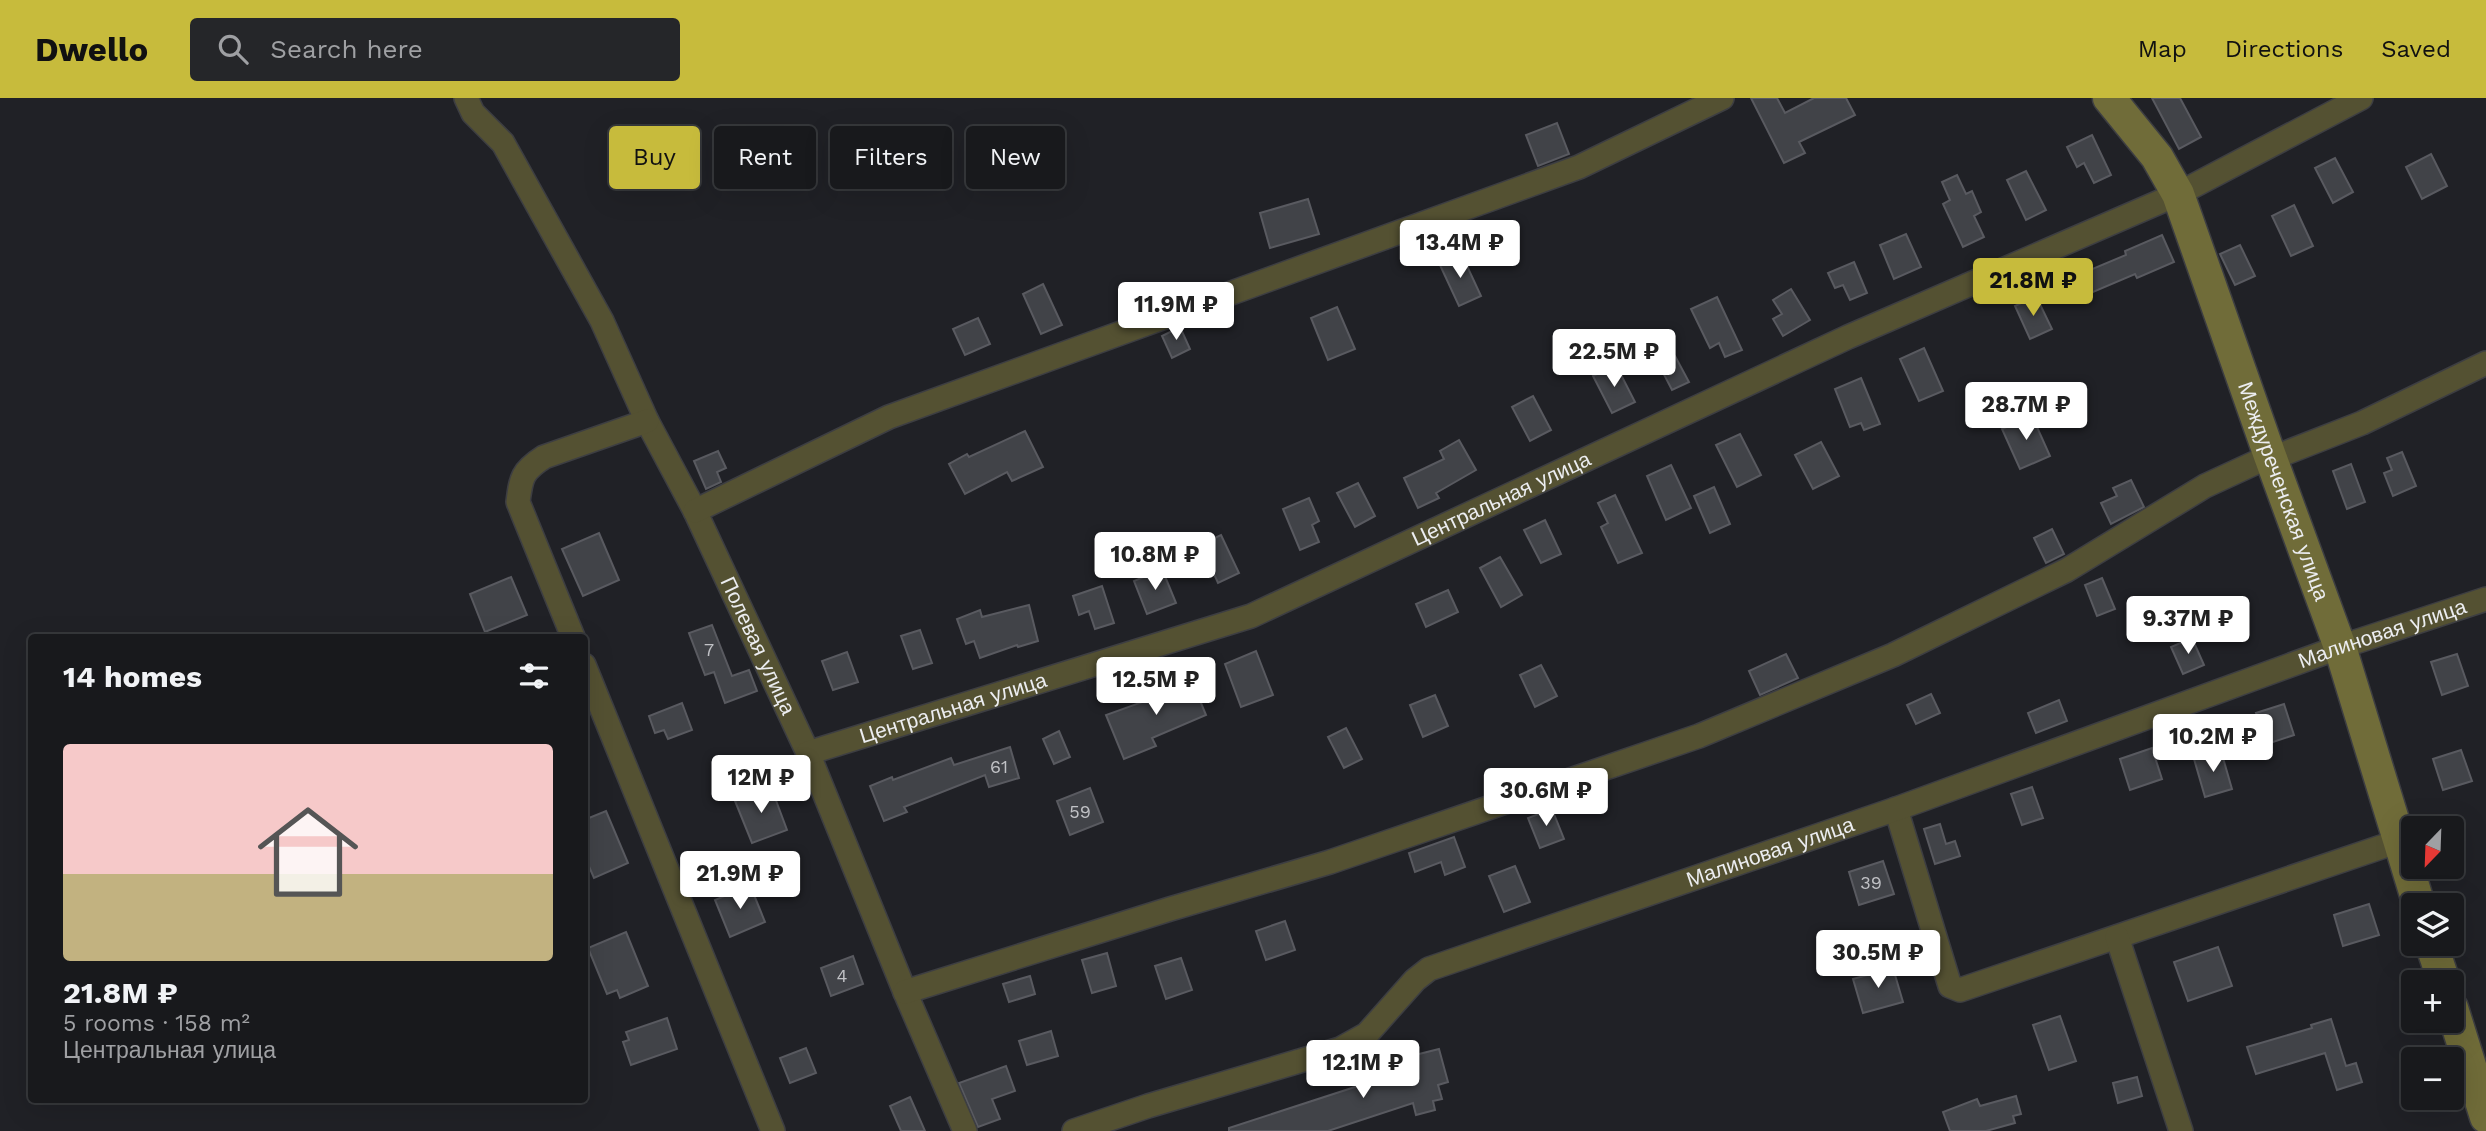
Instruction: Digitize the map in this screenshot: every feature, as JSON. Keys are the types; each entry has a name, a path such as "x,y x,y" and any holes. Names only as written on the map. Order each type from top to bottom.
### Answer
{"street":[{"name":"Полевая улица","path":"466,98 473,113 503,143 602,321 647,421 695,511 808,753 965,1131"},
{"path":"695,511 890,417 1579,167 1722,98"},
{"name":"Междуреченская улица","path":"2109,98 2157,158 2178,194 2340,647 2415,893"},
{"name":"Центральная улица","path":"808,753 1251,616 1848,337 2178,194 2361,98"},
{"path":"905,992 1330,862 1699,736 1893,655 2067,570 2206,486 2270,456 2283,454 2362,423 2486,362"},
{"path":"572,634 518,502 521,480 529,466 544,457 647,421"},
{"name":"Малиновая улица","path":"1074,1131 1340,1049 1367,1034 1415,979 1429,969 1896,809 2340,647 2486,599"},
{"path":"588,675 773,1131"},
{"path":"1896,809 1950,986 1960,990 2399,841"},
{"path":"2118,937 2181,1131"},
{"path":"2460,1033 2486,1117"}],"building":[{"path":"1751,98 1777,98 1785,113 1814,98 1846,98 1855,115 1799,142 1805,153 1784,163"},
{"path":"2152,98 2180,98 2201,137 2179,149"},
{"path":"1557,123 1569,154 1538,166 1526,135"},
{"path":"2092,135 2111,175 2094,183 2084,163 2077,167 2067,147"},
{"path":"2431,154 2447,186 2422,199 2406,167"},
{"path":"2335,158 2353,192 2333,203 2315,168"},
{"path":"2026,171 2046,210 2026,220 2007,180"},
{"path":"1957,175 1966,194 1972,191 1981,212 1974,216 1984,237 1963,247 1943,204 1950,200 1942,182"},
{"path":"1308,199 1319,234 1270,248 1260,213"},
{"path":"2294,205 2313,246 2291,256 2272,216"},
{"path":"1906,234 1921,267 1894,279 1880,245"},
{"path":"2162,235 2174,262 2137,278 2135,274 2086,295 2078,275 2126,255 2125,251"},
{"path":"2240,245 2255,276 2235,285 2220,254"},
{"path":"1461,253 1481,296 1459,306 1439,263"},
{"path":"1854,262 1867,293 1850,300 1843,285 1835,288 1828,273"},
{"path":"1043,284 1062,325 1041,334 1023,294"},
{"path":"1791,289 1810,320 1783,336 1773,319 1782,314 1773,300"},
{"path":"2036,296 2052,329 2030,339 2015,306"},
{"path":"1717,297 1742,350 1725,357 1719,343 1710,348 1691,309"},
{"path":"1337,307 1355,349 1328,360 1311,318"},
{"path":"978,318 990,344 965,355 953,329"},
{"path":"1180,327 1190,349 1172,358 1162,336"},
{"path":"1924,348 1943,391 1919,401 1900,359"},
{"path":"1675,356 1689,382 1672,390 1659,365"},
{"path":"1616,365 1635,402 1612,413 1593,376"},
{"path":"1861,378 1880,424 1864,430 1861,423 1850,427 1835,389"},
{"path":"1533,396 1551,430 1530,441 1512,407"},
{"path":"2032,416 2050,456 2020,469 2002,429"},
{"path":"1025,431 1043,467 1012,481 1007,472 965,494 949,464"},
{"path":"1740,434 1761,475 1737,487 1716,445"},
{"path":"1459,440 1476,470 1436,493 1439,498 1418,508 1404,478 1444,459 1440,451"},
{"path":"1821,442 1839,476 1813,489 1795,455"},
{"path":"718,451 726,468 717,472 721,482 706,489 694,461"},
{"path":"2402,452 2416,486 2393,496 2384,473 2392,470 2387,458"},
{"path":"2351,464 2365,502 2347,509 2333,471"},
{"path":"1671,465 1691,508 1666,520 1647,476"},
{"path":"2131,480 2144,507 2111,524 2101,503 2117,496 2113,488"},
{"path":"1358,483 1375,516 1355,527 1337,493"},
{"path":"1714,487 1730,524 1710,533 1694,496"},
{"path":"1615,495 1642,553 1618,563 1601,527 1608,523 1598,503"},
{"path":"1309,498 1319,521 1312,525 1319,542 1300,550 1283,509"},
{"path":"1545,520 1561,554 1541,563 1524,530"},
{"path":"2052,529 2064,554 2046,563 2034,538"},
{"path":"599,533 619,580 583,596 562,549"},
{"path":"1221,535 1239,573 1218,583 1210,565 1205,568 1195,547"},
{"path":"1500,557 1522,595 1501,607 1480,568"},
{"path":"1162,569 1176,603 1147,614 1134,581"},
{"path":"511,577 527,615 485,632 470,594"},
{"path":"2102,578 2115,609 2097,616 2085,585"},
{"path":"1102,586 1114,623 1095,629 1089,611 1079,615 1073,596"},
{"path":"1448,590 1458,612 1426,627 1416,604"},
{"path":"1029,605 1038,641 980,658 974,641 966,644 957,619 980,610 982,617"},
{"path":"712,625 732,676 749,670 757,691 725,703 714,672 705,675 689,633"},
{"path":"920,630 932,663 913,669 901,636"},
{"path":"2192,638 2204,665 2183,674 2171,647"},
{"path":"1256,651 1273,695 1241,707 1225,664"},
{"path":"847,652 858,682 833,690 822,661"},
{"path":"1786,654 1798,678 1760,695 1749,671"},
{"path":"2457,654 2468,686 2442,695 2431,662"},
{"path":"1541,665 1557,696 1535,707 1520,675"},
{"path":"1189,674 1206,715 1152,738 1156,746 1124,759 1106,715 1173,691 1169,683"},
{"path":"1931,694 1940,713 1916,724 1907,705"},
{"path":"1435,695 1448,726 1423,737 1410,705"},
{"path":"2059,700 2067,721 2036,733 2028,713"},
{"path":"682,703 692,730 668,739 664,730 655,733 649,716"},
{"path":"2284,704 2294,735 2267,744 2256,713"},
{"path":"1346,728 1362,759 1344,768 1328,737"},
{"path":"1059,731 1070,757 1054,764 1043,739"},
{"path":"1010,747 1019,778 989,787 985,775 904,807 907,812 884,821 870,786 951,758 954,765"},
{"path":"2152,748 2162,779 2130,790 2120,759"},
{"path":"2461,750 2472,781 2443,790 2433,759"},
{"path":"2221,751 2232,789 2205,797 2194,759"},
{"path":"771,787 787,830 752,843 735,801"},
{"path":"2032,787 2043,818 2022,825 2011,794"},
{"path":"1090,788 1103,822 1070,835 1057,801"},
{"path":"1552,809 1564,839 1540,848 1528,818"},
{"path":"606,811 628,863 594,878 588,864 588,818"},
{"path":"1940,824 1946,844 1955,841 1960,856 1935,864 1924,829"},
{"path":"1454,837 1465,867 1445,875 1441,862 1415,872 1409,853"},
{"path":"1883,861 1894,894 1859,905 1849,872"},
{"path":"1515,866 1530,902 1504,912 1489,876"},
{"path":"750,885 765,922 730,937 715,900"},
{"path":"2369,904 2379,935 2343,946 2334,915"},
{"path":"1285,921 1295,950 1266,960 1256,931"},
{"path":"626,932 648,986 620,998 617,990 607,994 588,948"},
{"path":"2218,947 2232,986 2188,1001 2174,962"},
{"path":"1107,953 1116,986 1092,993 1082,960"},
{"path":"853,956 863,984 831,996 821,968"},
{"path":"1181,958 1192,990 1166,999 1155,966"},
{"path":"1893,968 1903,1002 1863,1013 1853,979"},
{"path":"1030,976 1035,994 1009,1002 1003,984"},
{"path":"2060,1016 2076,1061 2049,1070 2033,1025"},
{"path":"667,1018 677,1049 631,1065 623,1042 629,1040 626,1032"},
{"path":"2331,1019 2346,1066 2356,1063 2362,1082 2337,1090 2325,1053 2256,1074 2247,1047 2312,1028 2311,1025"},
{"path":"1051,1031 1058,1056 1027,1065 1019,1041"},
{"path":"806,1048 816,1073 790,1083 780,1058"},
{"path":"1439,1049 1448,1082 1438,1085 1442,1099 1433,1101 1435,1110 1416,1115 1413,1103 1328,1131 1229,1131 1229,1128 1404,1071 1410,1068 1407,1057"},
{"path":"1006,1066 1015,1091 992,1099 1000,1119 978,1127 959,1083"},
{"path":"2137,1077 2142,1096 2118,1103 2113,1083"},
{"path":"2016,1096 2021,1114 2013,1116 2015,1123 1986,1131 1950,1131 1943,1112 1977,1099 1980,1106"},
{"path":"910,1097 925,1131 901,1131 890,1106"}]}
